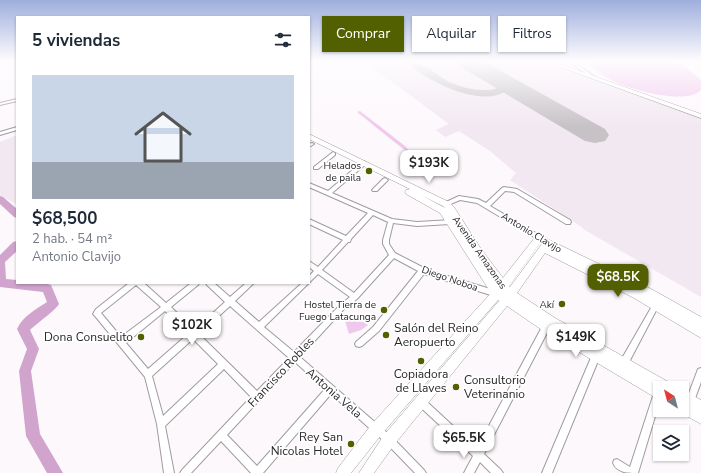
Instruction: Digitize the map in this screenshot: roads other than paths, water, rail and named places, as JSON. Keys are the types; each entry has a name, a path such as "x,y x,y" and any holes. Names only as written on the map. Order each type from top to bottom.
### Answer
{"main road":[{"path":"610,83 701,116"},
{"name":"Avenida Amazonas","path":"310,142 333,154 361,165 385,180 443,211 504,294 546,327 653,389"},
{"name":"Avenida Amazonas","path":"310,142 446,204 451,209 504,294 656,381"},
{"path":"366,473 389,440 422,403 543,243"},
{"name":"Antonio Clavijo","path":"543,243 638,295 657,302 701,323"},
{"path":"343,473 376,430 504,294"},
{"name":"Antonio Clavijo","path":"657,302 701,333"},
{"path":"689,402 701,418"}],"street":[{"path":"0,104 16,100"},
{"path":"0,134 16,128"},
{"path":"316,168 333,154"},
{"path":"329,193 361,165"},
{"path":"375,190 385,180"},
{"path":"310,185 392,221 417,224 450,222"},
{"path":"486,205 504,189 515,190 568,222"},
{"name":"Antonio Clavijo","path":"446,204 454,200 466,198 478,200 543,243"},
{"path":"310,279 372,213"},
{"path":"310,221 348,240"},
{"path":"392,221 386,244 393,255"},
{"name":"Diego Noboa","path":"393,255 424,270 504,294"},
{"name":"Francisco Robles","path":"185,473 342,307 355,297 393,255"},
{"path":"310,265 355,297"},
{"path":"359,344 376,329 424,270"},
{"path":"133,284 98,311 97,314 148,375 161,424 169,473"},
{"path":"140,284 194,334 257,397"},
{"path":"121,342 195,284"},
{"name":"Antonia Vela","path":"209,284 329,390 389,440 421,473"},
{"path":"148,375 250,284"},
{"path":"259,327 305,284"},
{"path":"624,363 657,302"},
{"path":"469,473 546,327"},
{"path":"547,473 596,356"},
{"path":"161,424 224,364"},
{"path":"689,402 701,372"},
{"path":"221,435 257,473 329,390"},
{"path":"422,403 498,473"},
{"path":"617,463 632,473 653,411"}],"waterway":[{"path":"0,199 16,214"},
{"path":"16,246 0,261 1,283 47,288 53,304 36,316 23,329 33,349 25,371 33,436 55,473"}],"place":[{"name":"Helados de paila","path":"369,171"},
{"name":"Akí","path":"562,304"},
{"name":"Hostel Tierra de Fuego Latacunga","path":"384,310"},
{"name":"Salón del Reino Aeropuerto","path":"386,335"},
{"name":"Dona Consuelito","path":"141,337"},
{"name":"Copiadora de Llaves","path":"421,361"},
{"name":"Consultorio Veterinanio","path":"456,387"},
{"name":"Rey San Nicolas Hotel","path":"351,444"}]}
